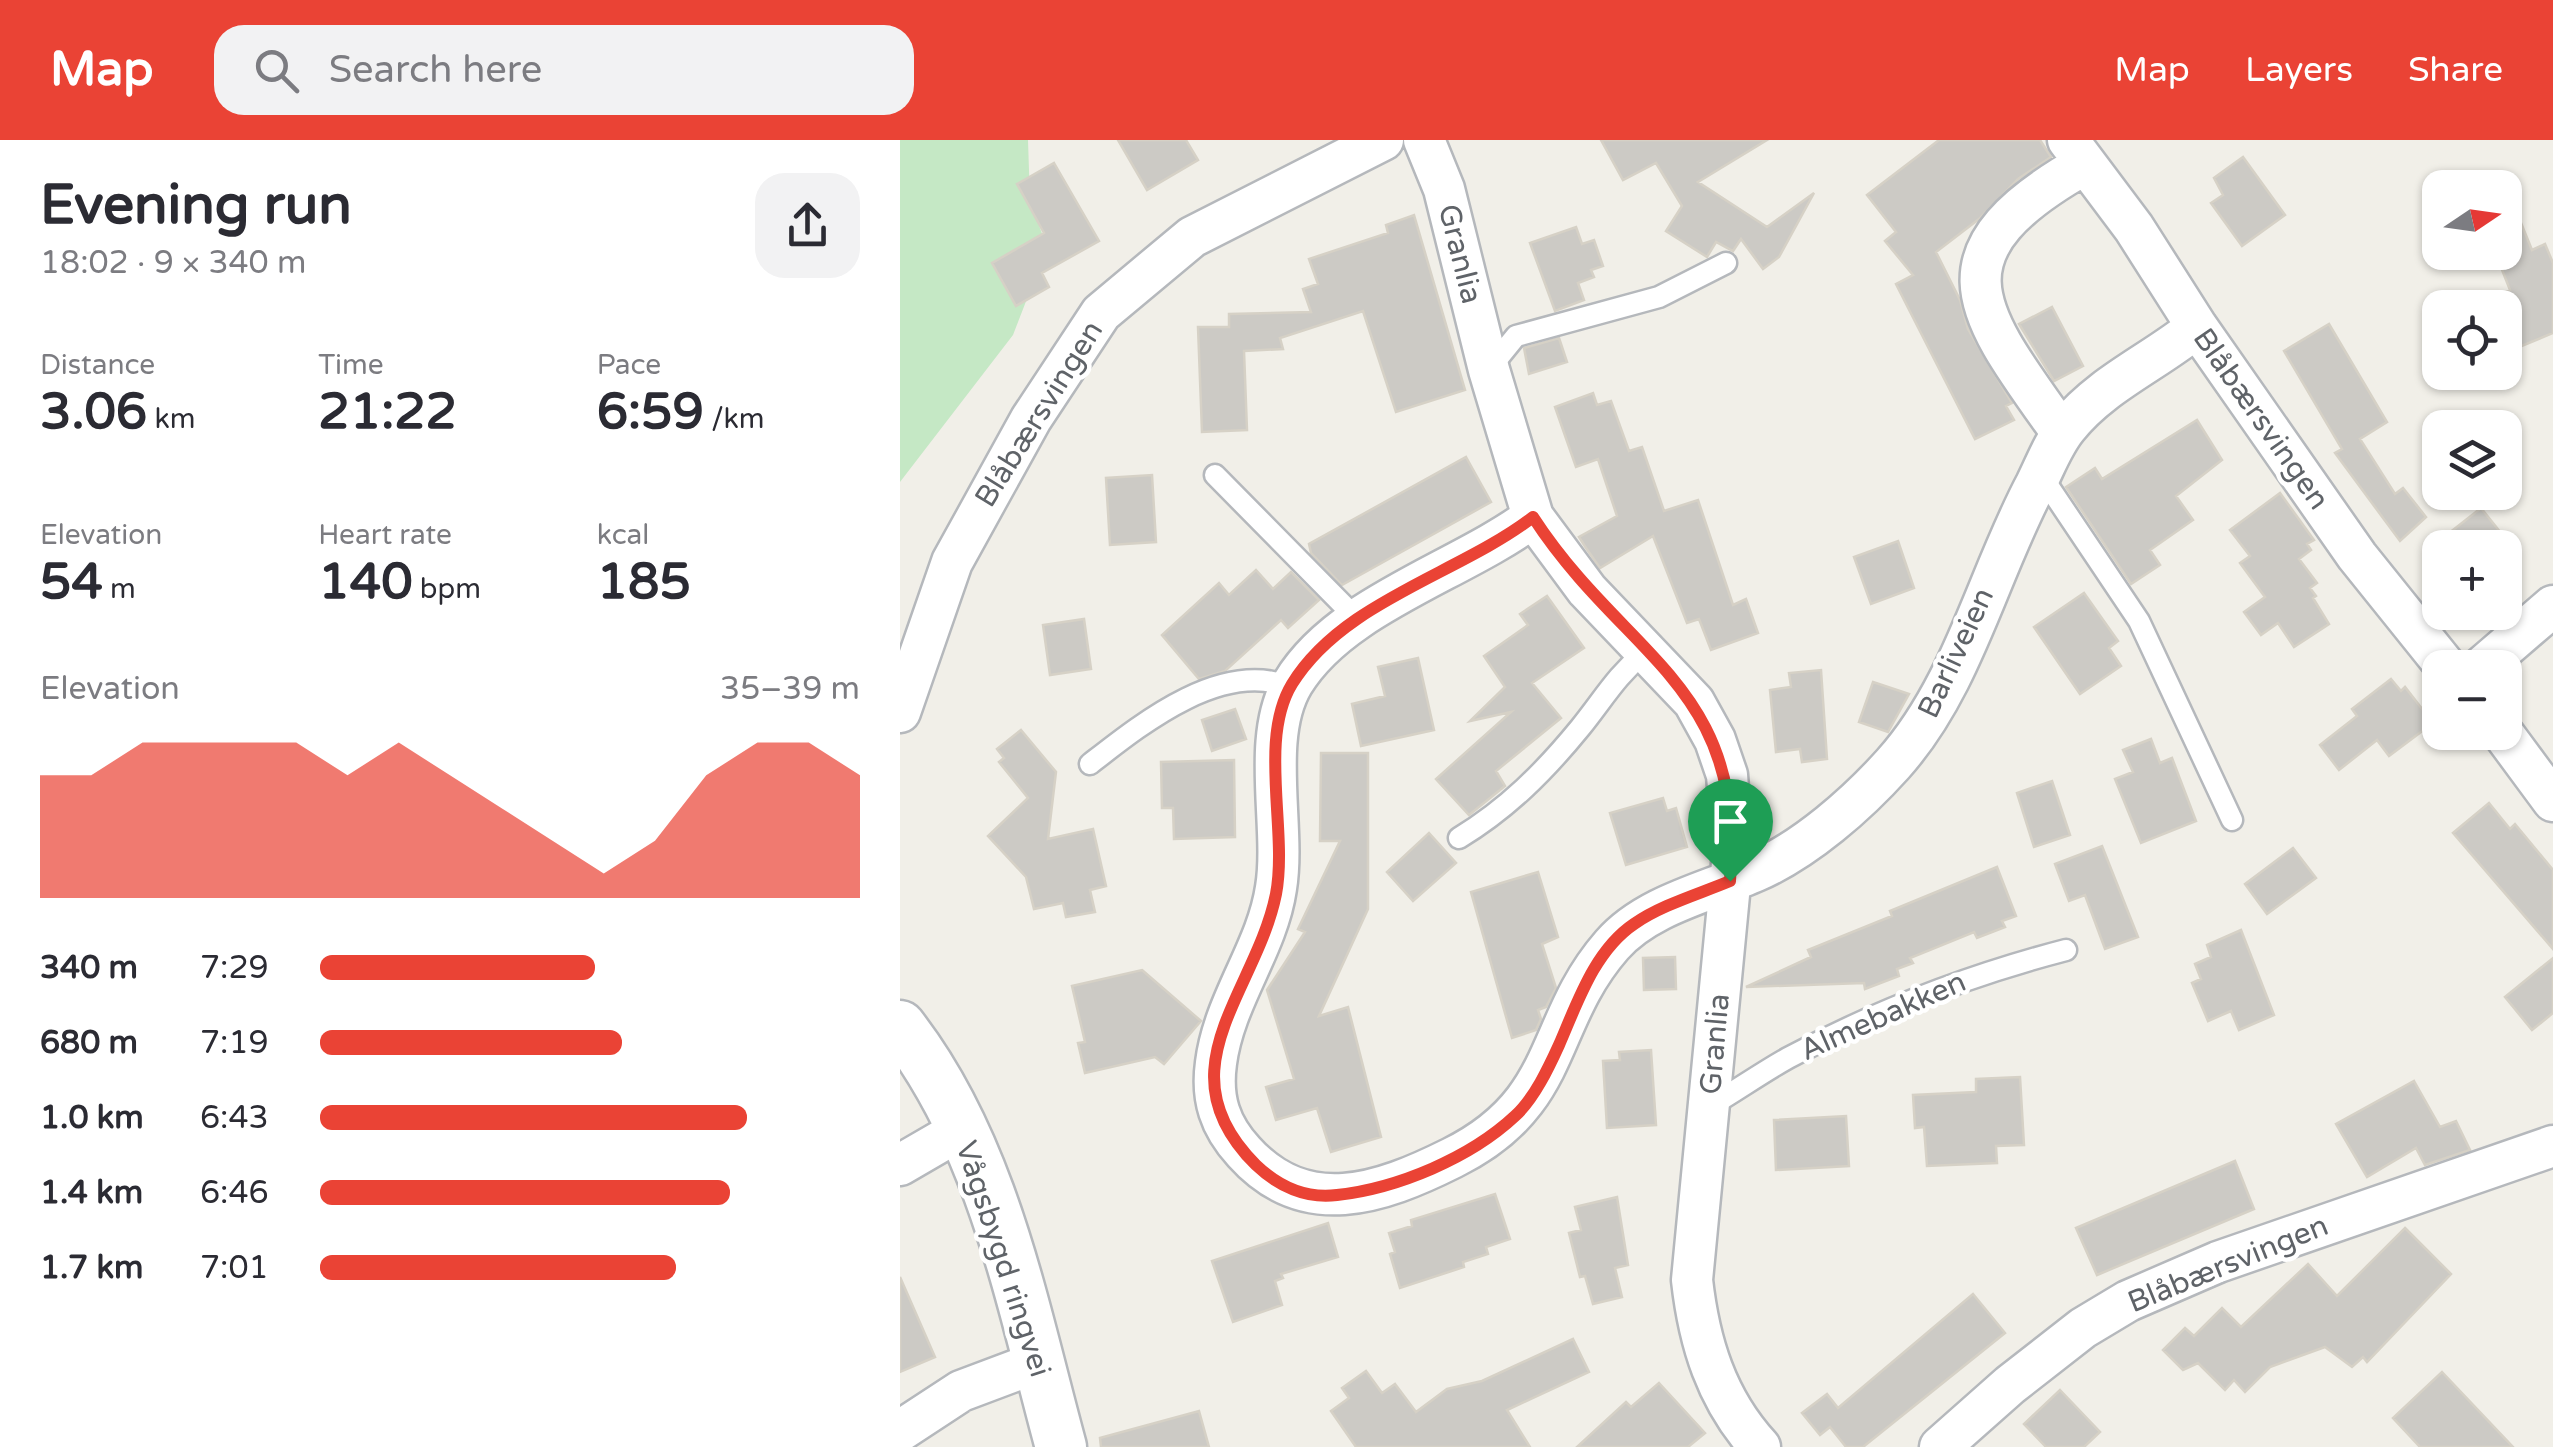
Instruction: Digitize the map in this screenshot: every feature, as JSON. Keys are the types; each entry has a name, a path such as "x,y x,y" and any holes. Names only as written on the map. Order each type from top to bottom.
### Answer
{"street":[{"name":"Blåbærsvingen","path":"900,712 952,562 1030,418 1102,313 1192,237 1383,140"},
{"name":"Granlia","path":"1424,140 1444,189 1489,370 1533,517 1587,590 1694,702 1715,740 1727,775 1730,881 1694,1244 1697,1323 1722,1396 1760,1447"},
{"name":"Blåbærsvingen","path":"2062,433 1987,316 1979,296 1980,266 2008,221 2077,152 2134,228 2196,327 2357,556 2433,650"},
{"name":"Barliveien","path":"1533,517 1359,621 1313,657 1290,686 1280,720 1275,896 1221,1035 1215,1100 1222,1126 1243,1152 1271,1180 1302,1194 1334,1196 1415,1174 1456,1156 1517,1115 1610,948 1633,924 1762,868 1865,794 1933,714 2062,433 2120,380 2196,327"},
{"path":"2502,650 2553,606"},
{"path":"2516,750 2553,800"},
{"name":"Vågsbygd ringvei","path":"900,1026 927,1064 962,1129 990,1198 1061,1447"},
{"path":"900,1165 962,1129"},
{"name":"Blåbærsvingen","path":"1940,1447 2039,1362 2128,1302 2218,1262 2553,1146"},
{"path":"900,1431 961,1391 1038,1362"}],"lane":[{"path":"1489,370 1516,336 1658,297 1726,263"},
{"path":"2041,475 2138,620 2232,820"},
{"path":"1215,476 1359,621"},
{"path":"1459,838 1522,793 1582,725 1612,680 1646,651"},
{"path":"1090,764 1136,728 1190,698 1255,682 1290,686"},
{"name":"Almebakken","path":"1710,1106 1787,1059 1916,998 1986,971 2066,950"}],"green space":[{"path":"900,140 1028,140 1030,201 1047,247 1013,335 900,482"}],"building":[{"path":"1118,140 1186,140 1198,160 1147,190"},
{"path":"1601,140 1767,140 1698,182 1767,227 1814,193 1779,257 1763,269 1741,239 1733,251 1716,242 1707,257 1666,231 1682,206 1656,163 1623,180"},
{"path":"1939,140 2040,140 2051,157 2018,179 1979,219 1936,252 1960,300 1968,329 2012,403 2006,406 2014,420 1975,439 1896,284 1913,275 1885,241 1896,232 1867,195"},
{"path":"2243,157 2285,215 2242,246 2211,203 2223,195 2214,178"},
{"path":"1054,163 1099,241 1042,273 1049,287 1016,306 992,263 1044,233 1017,184"},
{"path":"1414,215 1465,390 1396,412 1363,311 1280,338 1283,349 1244,351 1247,430 1202,432 1198,327 1229,327 1229,314 1311,312 1303,289 1318,284 1309,259 1388,233 1386,225"},
{"path":"2522,225 2532,250 2545,244 2553,263 2553,333 2522,346 2522,290 2510,290 2502,270 2522,270"},
{"path":"1576,227 1582,244 1594,240 1603,266 1591,270 1594,277 1578,283 1584,300 1555,311 1530,243"},
{"path":"2052,307 2083,366 2054,381 2019,324"},
{"path":"2329,324 2387,422 2360,439 2395,494 2403,488 2426,517 2400,541 2335,453 2342,449 2284,351"},
{"path":"1559,338 1567,362 1529,374 1524,348"},
{"path":"1593,393 1597,405 1611,401 1629,451 1642,447 1664,511 1698,500 1733,605 1746,599 1758,633 1711,650 1699,619 1687,623 1653,536 1600,568 1586,548 1579,537 1617,516 1598,459 1576,467 1555,407"},
{"path":"2197,420 2222,460 2176,496 2193,520 2150,550 2160,565 2131,584 2066,487 2095,468 2102,479"},
{"path":"1466,457 1491,502 1342,585 1311,553 1309,544"},
{"path":"1152,475 1156,542 1110,545 1106,478"},
{"path":"2280,493 2314,540 2307,544 2311,550 2299,559 2317,583 2310,588 2329,624 2294,647 2278,623 2261,635 2244,612 2265,597 2240,563 2250,556 2230,530"},
{"path":"2483,510 2499,530 2453,530"},
{"path":"1898,541 1914,588 1871,604 1854,557"},
{"path":"1256,570 1273,589 1291,572 1319,600 1288,628 1281,620 1225,671 1199,679 1162,635 1219,583 1229,595"},
{"path":"2084,593 2118,641 2109,648 2121,666 2080,694 2034,627"},
{"path":"1547,596 1584,648 1532,683 1561,718 1496,771 1505,786 1469,815 1436,779 1511,712 1470,721 1505,687 1484,656 1528,625 1520,614"},
{"path":"1084,619 1091,669 1050,675 1043,625"},
{"path":"1418,658 1434,730 1361,746 1352,704 1385,696 1378,667"},
{"path":"1821,670 1827,759 1802,762 1800,749 1776,752 1770,690 1791,687 1789,673"},
{"path":"2391,679 2401,691 2405,687 2422,709 2422,731 2389,756 2377,740 2339,770 2320,745 2357,716 2352,709"},
{"path":"1873,682 1909,694 1888,732 1859,722"},
{"path":"1235,709 1246,739 1212,751 1202,720"},
{"path":"1021,730 1056,772 1048,839 1093,829 1106,886 1090,890 1095,912 1066,917 1063,903 1034,909 1026,877 988,836 1028,798 999,762 1004,758 997,749"},
{"path":"2151,739 2160,763 2172,758 2196,821 2141,843 2115,779 2133,772 2123,750"},
{"path":"1321,753 1368,753 1368,909 1319,1016 1348,1007 1381,1137 1331,1152 1317,1108 1276,1120 1266,1087 1294,1079 1267,990 1305,932 1298,929 1340,841 1320,841"},
{"path":"1234,760 1235,837 1174,839 1173,808 1162,808 1161,762"},
{"path":"2052,781 2070,835 2034,847 2017,793"},
{"path":"1663,798 1667,811 1676,808 1687,847 1626,865 1610,813"},
{"path":"2489,803 2510,829 2515,824 2553,870 2553,949 2453,833"},
{"path":"1429,833 1456,863 1413,901 1387,872"},
{"path":"2102,846 2138,937 2105,949 2085,895 2069,901 2055,864"},
{"path":"2293,848 2316,878 2267,914 2245,884"},
{"path":"1997,867 2016,916 2002,921 2005,927 1977,938 1974,932 1910,958 1913,963 1897,969 1899,976 1865,989 1864,983 1746,987 1811,957 1808,950"},
{"path":"1538,872 1558,937 1542,944 1556,988 1546,1007 1538,1010 1541,1019 1536,1030 1512,1038 1471,892"},
{"path":"2241,930 2274,1015 2239,1030 2231,1011 2208,1021 2192,983 2201,979 2195,964 2211,957 2207,945"},
{"path":"1675,957 1676,989 1644,990 1643,958"},
{"path":"2553,958 2553,1013 2532,1030 2505,997"},
{"path":"1142,970 1201,1021 1164,1064 1155,1057 1085,1073 1078,1043 1085,1042 1072,986"},
{"path":"1651,1050 1656,1125 1607,1128 1603,1061 1620,1060 1619,1052"},
{"path":"2020,1077 2024,1145 1996,1146 1997,1163 1927,1166 1924,1127 1915,1128 1913,1095 1976,1092 1976,1079"},
{"path":"2414,1081 2440,1127 2456,1121 2470,1150 2425,1165 2416,1148 2367,1177 2336,1124"},
{"path":"1846,1116 1849,1166 1776,1170 1774,1120"},
{"path":"2235,1161 2254,1209 2097,1275 2076,1228"},
{"path":"1495,1194 1510,1239 1486,1247 1488,1254 1463,1262 1464,1267 1400,1288 1390,1254 1395,1252 1389,1233 1412,1226 1411,1220"},
{"path":"1617,1197 1628,1265 1615,1268 1622,1297 1593,1304 1585,1276 1580,1277 1569,1233 1581,1230 1575,1207"},
{"path":"1328,1223 1338,1257 1281,1274 1283,1278 1275,1281 1282,1305 1233,1322 1212,1261"},
{"path":"2405,1228 2451,1274 2367,1362 2363,1357 2352,1367 2325,1347 2270,1367 2245,1392 2234,1380 2225,1390 2198,1363 2183,1370 2163,1350 2185,1328 2194,1336 2222,1308 2241,1327 2308,1264 2337,1296"},
{"path":"900,1277 935,1357 900,1372"},
{"path":"1973,1294 2005,1333 1863,1447 1846,1447 1830,1427 1820,1435 1802,1413 1827,1394 1838,1408"},
{"path":"1573,1339 1589,1372 1507,1410 1530,1447 1356,1447 1331,1411 1349,1398 1342,1388 1366,1371 1382,1393 1395,1384 1416,1412 1447,1389 1482,1381"},
{"path":"2442,1372 2513,1447 2420,1447 2393,1418"},
{"path":"1659,1383 1705,1433 1688,1447 1577,1447 1626,1402 1631,1407"},
{"path":"2060,1390 2100,1432 2084,1447 2046,1447 2024,1424"},
{"path":"1199,1411 1209,1447 1101,1447 1100,1438"}],"route":[{"path":"1533,517 1587,590 1668,670 1694,702 1715,740 1727,775 1731,812 1730,881 1633,924 1610,948 1590,978 1558,1047 1517,1115 1456,1156 1375,1188 1334,1196 1302,1194 1271,1180 1222,1126 1215,1100 1215,1066 1221,1035 1275,896 1279,865 1276,797 1280,720 1290,686 1313,657 1344,631 1381,606 1509,536 1533,517"}]}
